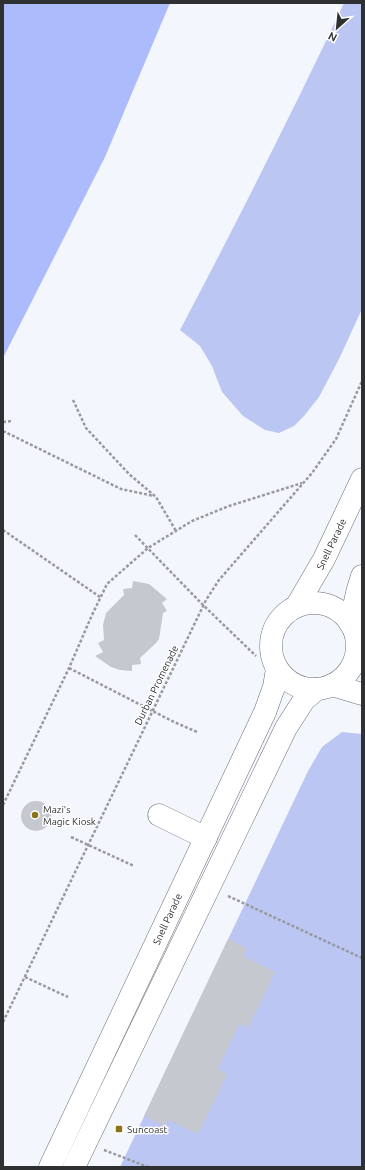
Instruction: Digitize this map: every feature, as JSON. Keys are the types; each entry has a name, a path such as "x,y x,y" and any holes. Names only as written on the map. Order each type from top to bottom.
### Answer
{"street":[{"name":"Snell Parade","path":"296,607 324,559 362,479"},
{"path":"74,1167 286,728 304,700 344,676 353,664 357,645 356,632 358,589 362,576"},
{"path":"356,632 343,615 335,609 316,603 306,604 287,612 279,620 273,633 270,649 272,659 277,669 284,678 294,684 305,689 324,687 362,694"},
{"name":"Snell Parade","path":"50,1167 265,712 274,687 277,669"},
{"path":"159,815 206,838"}],"path":[{"name":"Durban Promenade","path":"3,1022 203,605 219,580 312,473 336,439 362,381"},
{"path":"73,400 86,428 129,474 156,497 176,531"},
{"path":"3,422 12,421"},
{"path":"3,431 122,489 156,497"},
{"path":"3,805 69,668 92,614 107,584 148,548 192,521 229,506 302,483"},
{"path":"3,530 100,597"},
{"path":"135,534 203,605 256,656"},
{"path":"69,668 152,711 197,732"},
{"path":"71,837 134,866"},
{"path":"209,887 362,958"},
{"path":"25,976 68,997"},
{"path":"85,1143 148,1167"}],"shaded area":[{"path":"3,3 170,3 105,157 3,358"},
{"path":"344,3 362,3 362,309 339,359 319,397 294,426 279,433 265,430 243,416 222,392 212,366 200,346 180,330 264,167"},
{"path":"342,732 362,734 362,1167 120,1167 308,771 322,747"}],"building":[{"path":"133,581 149,584 167,599 162,603 167,611 163,613 159,639 140,658 141,664 132,665 132,671 120,670 111,667 95,656 103,652 98,643 104,640 103,625 106,613 124,595 123,589 132,588"},
{"path":"36,801 42,802 50,810 50,822 42,830 36,831 30,830 22,822 21,816 22,810 30,802"},
{"path":"228,939 247,948 243,956 275,972 248,1028 239,1024 218,1069 227,1074 198,1134 168,1120 164,1126 144,1116"}],"place":[{"name":"Mazi's Magic Kiosk","path":"35,815"},
{"name":"Suncoast","path":"119,1129"}]}
